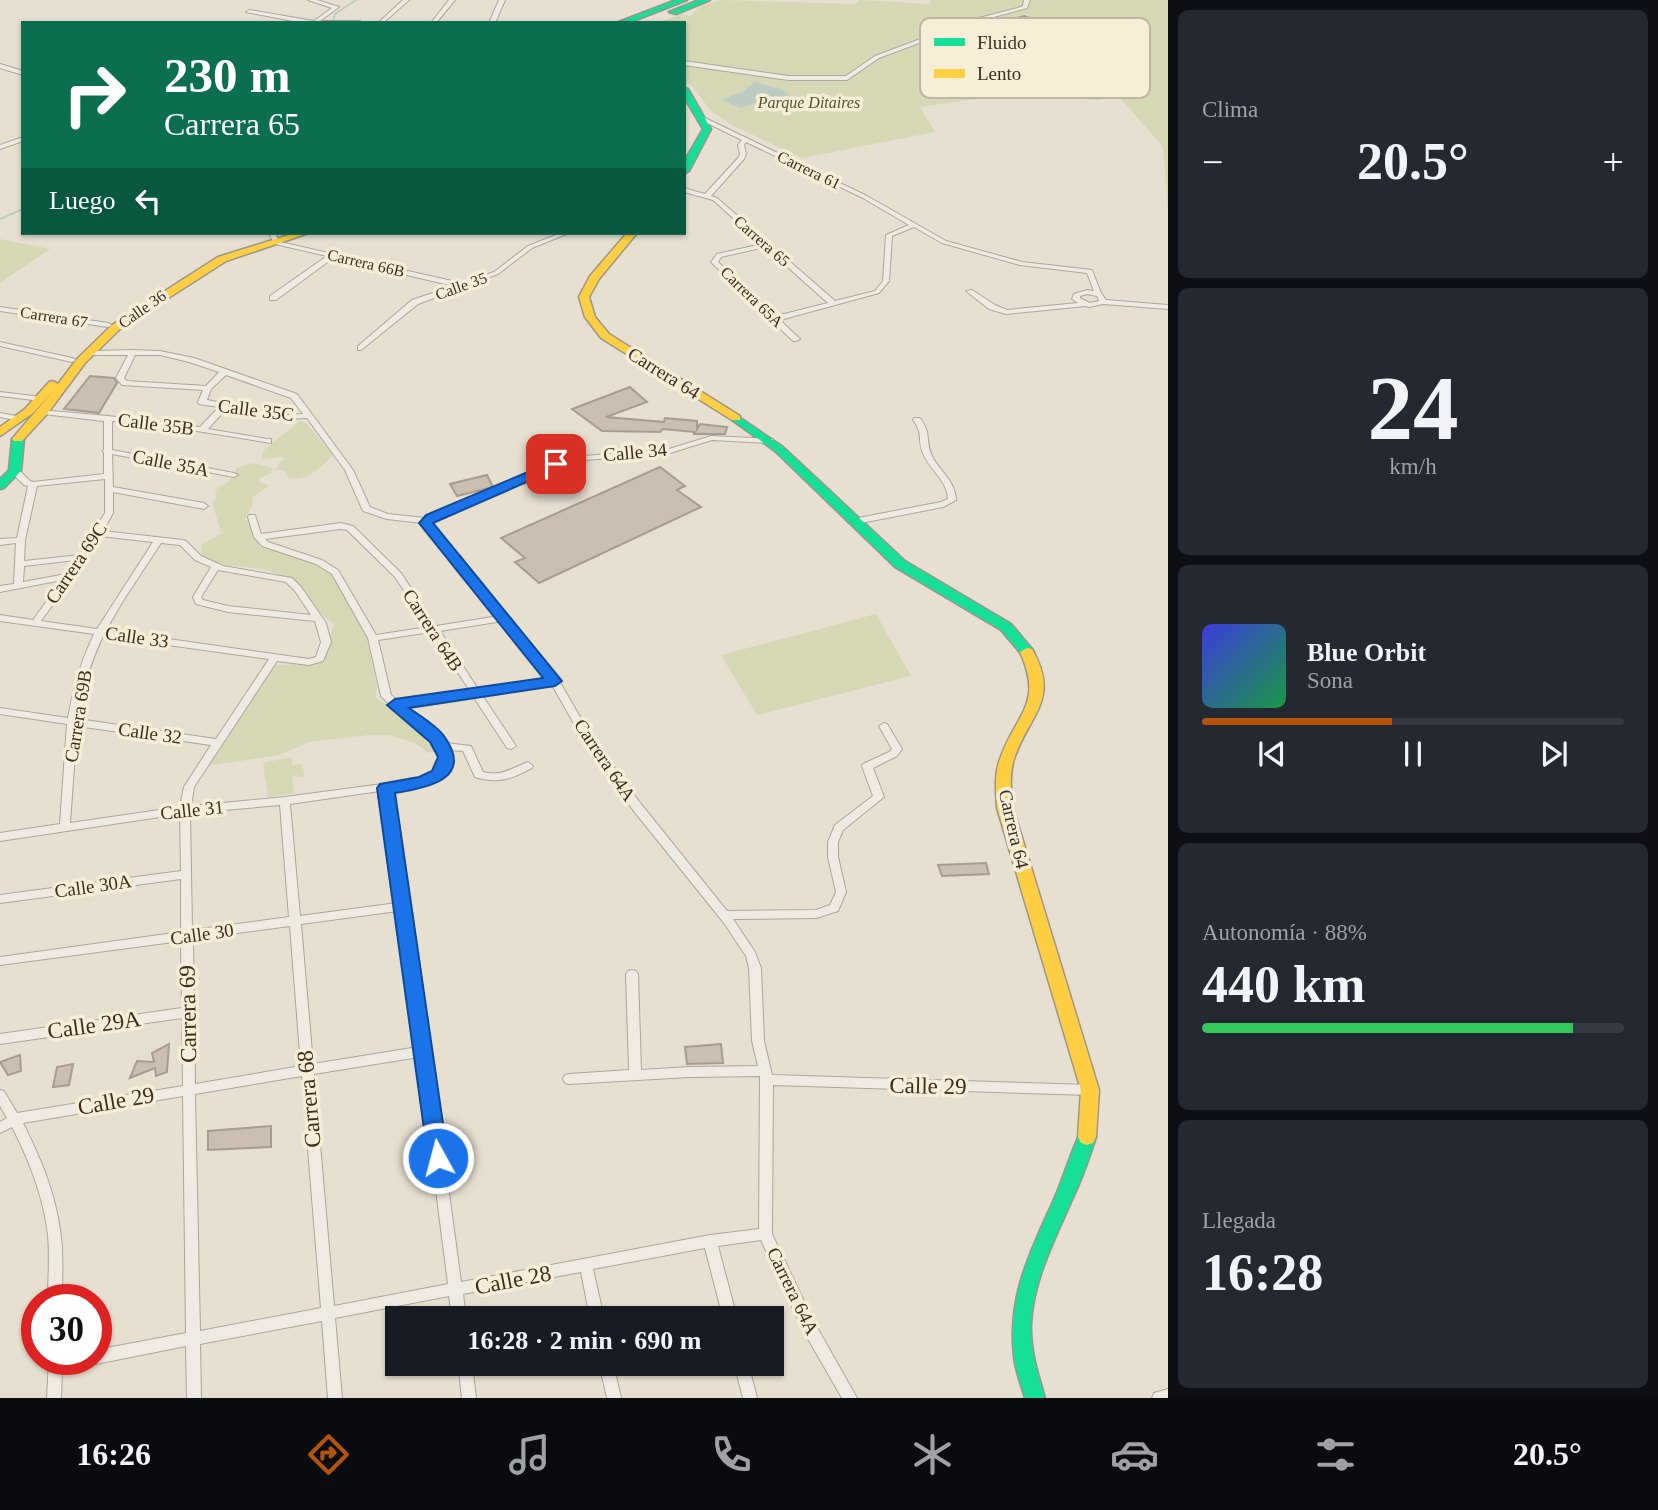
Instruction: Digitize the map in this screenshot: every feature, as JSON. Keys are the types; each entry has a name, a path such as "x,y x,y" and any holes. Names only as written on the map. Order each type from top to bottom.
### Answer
{"street":[{"path":"311,0 334,5 335,9 319,21"},
{"path":"382,21 406,0"},
{"path":"435,21 452,0"},
{"path":"493,21 502,0"},
{"path":"625,21 683,0"},
{"path":"648,21 706,0"},
{"path":"982,18 1026,3"},
{"path":"249,12 304,21"},
{"path":"686,63 789,78 847,78 877,57 920,42"},
{"path":"0,66 21,72"},
{"path":"686,92 707,129 686,168"},
{"name":"Carrera 61","path":"703,119 944,242 1035,267 1090,271 1101,297"},
{"path":"686,191 711,197 720,195 715,189 741,159 741,145 746,139"},
{"path":"0,148 21,140"},
{"name":"Carrera 65","path":"711,197 834,304"},
{"path":"775,319 868,295 882,287 886,281 889,235 914,225"},
{"name":"Calle 35","path":"361,348 407,307 496,272 530,247 561,235"},
{"name":"Carrera 64","path":"630,235 586,289 585,306 605,336 744,422 770,442 863,520 877,544 900,564 1006,627 1031,656 1037,670 1038,699 1007,759 1003,784 1005,808 1090,1090 1092,1107 1090,1135 1029,1274 1024,1304 1023,1337 1035,1398"},
{"name":"Carrera 66B","path":"278,236 333,255 461,285"},
{"name":"Calle 36","path":"19,439 72,360 108,325 218,256 278,236"},
{"name":"Calle 36","path":"0,433 42,405 116,327 222,259 278,236"},
{"name":"Carrera 65A","path":"765,245 719,255 714,262 796,339"},
{"path":"273,298 333,255"},
{"path":"1082,270 1087,292"},
{"path":"970,291 999,309 1023,311 1071,302 1086,304 1101,297"},
{"path":"1071,302 1079,293 1087,292 1111,299 1165,307"},
{"name":"Carrera 67","path":"0,309 108,325"},
{"path":"0,344 72,360"},
{"path":"133,352 121,375 125,383 208,388 224,372"},
{"path":"89,353 160,353 294,396 349,470 366,509 375,514 426,521"},
{"name":"Calle 35C","path":"208,388 202,402 286,417 310,416"},
{"name":"Calle 35B","path":"0,394 108,418 203,429 268,441"},
{"path":"203,429 223,407"},
{"path":"0,415 19,419"},
{"name":"Carrera 69C","path":"36,622 83,557 109,513 108,418"},
{"path":"863,520 952,500 951,485 925,452 925,428 917,419"},
{"path":"0,433 19,439 15,471 0,485"},
{"name":"Calle 34","path":"426,521 572,459 670,450 711,438 770,442"},
{"name":"Calle 35A","path":"107,451 234,475"},
{"path":"15,471 27,483 33,484 107,477"},
{"path":"18,586 21,540 33,484"},
{"path":"110,489 204,506"},
{"path":"253,517 258,537 270,547 319,562 335,572 373,638 386,696 424,726 443,746 447,757 445,766 438,775 422,782 386,788 424,1051 457,1306"},
{"name":"Carrera 64A","path":"426,521 427,526 459,560 555,681 590,743 637,807 725,915 751,955 755,968 758,1041 765,1076 765,1234 787,1286 850,1398"},
{"name":"Carrera 64B","path":"258,537 341,526 350,528 398,575 473,693 511,746"},
{"path":"98,533 183,543 198,558 216,566 237,573 289,580 319,619"},
{"path":"0,542 21,540"},
{"name":"Carrera 69B","path":"65,827 74,722 83,669 99,632 159,540"},
{"path":"19,564 83,557"},
{"path":"216,566 197,597 199,602 228,609 319,619"},
{"path":"0,589 69,576"},
{"name":"Calle 33","path":"0,618 309,662 320,659 327,642 319,619"},
{"path":"373,638 505,618"},
{"name":"Carrera 69","path":"194,1398 185,810 189,787 275,657"},
{"path":"395,705 555,681"},
{"name":"Calle 32","path":"0,711 218,743"},
{"path":"725,915 817,914 834,908 841,892 833,857 833,842 839,828 879,797 867,766 893,754 897,749 884,726"},
{"path":"443,746 467,748 480,774 494,779 528,766"},
{"name":"Calle 31","path":"0,837 185,810 386,788"},
{"name":"Carrera 68","path":"285,801 335,1398"},
{"name":"Calle 30A","path":"0,899 186,874"},
{"name":"Calle 30","path":"0,961 403,906"},
{"path":"632,974 635,1075"},
{"name":"Calle 29A","path":"0,1039 189,1012"},
{"name":"Calle 29","path":"15,1119 424,1051"},
{"name":"Calle 29","path":"569,1079 635,1075 765,1076 1090,1090"},
{"path":"0,1095 15,1119 48,1201 54,1233 55,1284"},
{"path":"0,1128 15,1119"},
{"name":"Calle 28","path":"112,1354 710,1241 765,1234"},
{"path":"710,1241 727,1306"},
{"path":"586,1266 594,1306"},
{"path":"54,1398 55,1375"},
{"path":"466,1376 469,1398"},
{"path":"609,1376 614,1398"},
{"path":"744,1376 750,1398"},
{"path":"1159,1398 1168,1396"}],"green space":[{"name":"Parque Ditaires","path":"721,0 855,4 859,0 930,4 930,0 1168,0 1168,212 1163,147 1120,98 1150,98 1150,18 920,18 920,98 982,98 920,107 935,132 802,158 732,125 711,111 686,82 686,21 663,21 682,14 690,16 699,7"},
{"name":"Parque Ditaires","path":"1061,98 1099,98 1100,100"},
{"path":"0,239 50,249 0,283"},
{"path":"300,421 307,424 333,455 308,476 289,478 284,471 275,470 284,457 261,459 264,450"},
{"path":"252,463 273,468 271,473 260,478 260,483 267,484 268,487 252,497 253,503 245,520 249,519 260,547 293,555 333,572 367,639 377,686 375,697 415,726 435,752 429,753 415,743 390,735 369,735 309,742 280,755 206,766 272,665 310,664 321,659 334,625 312,605 291,579 263,569 224,565 201,556 202,544 226,531 221,532 212,502 217,499 215,492 219,486 228,483 237,468"},
{"path":"876,614 911,676 757,715 721,655"},
{"path":"291,757 292,765 302,764 305,777 292,776 294,793 268,797 263,763"}],"shaded area":[{"path":"755,82 780,89 790,95 741,108 721,100 742,92"}],"building":[{"path":"90,376 114,378 117,383 99,413 64,409"},
{"path":"630,387 647,402 606,417 664,422 665,418 697,421 697,429 700,424 727,427 725,434 694,434 695,432 663,429 660,432 602,431 572,409"},
{"path":"660,467 685,486 677,490 701,507 539,583 515,562 525,558 501,538"},
{"path":"487,475 493,487 457,496 450,484"},
{"path":"986,863 989,874 942,876 938,865"},
{"path":"169,1044 167,1072 156,1076 155,1068 130,1078 137,1061 154,1062 152,1053"},
{"path":"721,1044 723,1063 687,1064 685,1047"},
{"path":"20,1055 21,1071 8,1075 0,1062"},
{"path":"73,1064 69,1085 53,1087 57,1067"},
{"path":"271,1126 271,1147 208,1150 208,1131"}],"waterway":[{"path":"333,21 335,14 356,0"},
{"path":"0,219 21,210"}],"traffic: fast":[{"path":"625,21 683,0"},
{"path":"673,12 706,0"},
{"path":"686,92 707,129 686,167"},
{"path":"736,418 779,449 900,564 1006,627 1027,652"},
{"path":"0,485 15,471 18,439"},
{"path":"1035,1398 1024,1359 1021,1325 1026,1293 1035,1262 1076,1171 1087,1137"}],"traffic: slow":[{"path":"18,439 43,412 81,361 116,327 222,259 298,235"},
{"path":"630,235 594,278 584,297 590,317 605,336 736,418"},
{"path":"0,433 29,411 53,384"},
{"path":"1027,652 1035,669 1037,696 1005,765 1005,808 1090,1090 1087,1137"}],"route":[{"path":"438,1158 386,788 422,782 438,775 445,766 447,757 437,738 395,705 555,681 459,560 427,526 426,521 556,464"}]}
